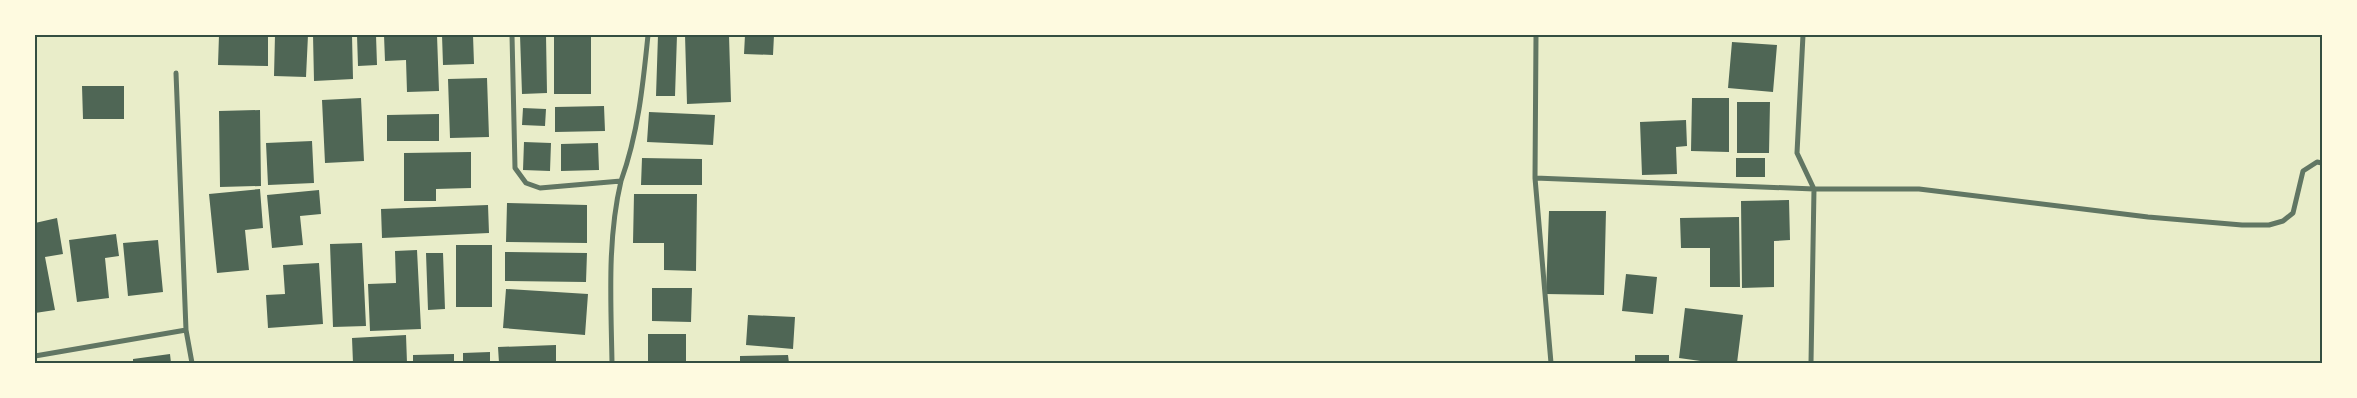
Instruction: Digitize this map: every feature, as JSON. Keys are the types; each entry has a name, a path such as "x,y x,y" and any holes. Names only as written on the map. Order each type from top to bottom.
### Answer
{"street":[{"path":"512,35 515,168 526,183 540,188 621,181"},
{"path":"612,363 611,302 615,206 621,181 632,151 640,107 648,35"},
{"path":"1536,35 1535,178 1551,363"},
{"path":"1803,35 1797,153 1814,190 1811,363"},
{"path":"176,73 186,330 192,363"},
{"path":"1535,178 1814,190 1919,189 2148,216 2242,225 2269,225 2283,221 2293,213 2303,170 2317,162 2322,163"},
{"path":"35,356 186,330"}],"building":[{"path":"219,35 268,35 268,66 218,65"},
{"path":"275,35 308,35 306,77 274,76"},
{"path":"313,35 352,35 353,79 314,81"},
{"path":"357,35 376,35 377,65 358,66"},
{"path":"384,35 437,35 439,91 407,92 406,60 385,61"},
{"path":"442,35 473,35 474,64 443,65"},
{"path":"520,35 546,35 547,93 522,94"},
{"path":"554,35 591,35 591,94 554,94"},
{"path":"658,35 677,35 675,96 656,96"},
{"path":"685,35 729,35 731,102 687,104"},
{"path":"745,35 774,35 773,55 744,54"},
{"path":"1732,42 1777,45 1773,92 1728,88"},
{"path":"487,78 489,137 450,138 448,79"},
{"path":"82,86 124,86 124,119 83,119"},
{"path":"361,98 364,161 325,163 322,100"},
{"path":"1692,98 1729,98 1729,152 1691,151"},
{"path":"1737,102 1770,102 1769,153 1737,153"},
{"path":"604,106 605,131 555,132 555,107"},
{"path":"523,108 546,109 545,126 522,125"},
{"path":"260,110 261,186 220,187 219,111"},
{"path":"649,112 715,115 713,145 647,142"},
{"path":"439,114 439,141 387,141 387,115"},
{"path":"1686,120 1687,146 1676,147 1677,174 1642,175 1640,122"},
{"path":"312,141 314,183 268,185 266,143"},
{"path":"524,142 551,143 550,171 523,170"},
{"path":"598,143 599,170 561,171 561,144"},
{"path":"471,152 471,188 436,189 436,201 404,201 404,153"},
{"path":"642,158 702,159 702,185 641,185"},
{"path":"1736,158 1765,158 1765,177 1736,177"},
{"path":"260,189 263,228 245,230 249,270 217,273 209,194"},
{"path":"319,190 321,214 300,216 303,245 272,248 267,195"},
{"path":"634,194 697,194 696,271 664,270 664,243 633,243"},
{"path":"1789,200 1790,240 1774,241 1774,287 1742,288 1741,201"},
{"path":"507,203 587,205 587,243 506,242"},
{"path":"488,205 489,233 382,238 381,209"},
{"path":"1549,211 1606,211 1604,295 1546,294"},
{"path":"1739,217 1740,287 1710,287 1710,248 1681,248 1680,218"},
{"path":"57,218 63,254 45,257 55,310 35,313 35,223"},
{"path":"116,234 119,256 105,258 109,298 77,302 69,240"},
{"path":"158,240 163,292 128,296 123,243"},
{"path":"362,243 366,326 333,327 330,244"},
{"path":"456,245 492,245 492,307 456,307"},
{"path":"417,250 421,329 370,331 368,284 396,283 395,251"},
{"path":"505,252 587,253 586,282 505,281"},
{"path":"426,253 443,253 445,309 428,310"},
{"path":"319,263 323,324 268,328 266,295 285,294 283,265"},
{"path":"1626,274 1657,277 1653,314 1622,311"},
{"path":"652,288 692,288 691,322 652,321"},
{"path":"506,289 588,294 585,335 503,328"},
{"path":"1685,308 1743,315 1737,363 1715,363 1679,358"},
{"path":"748,315 795,317 793,349 746,345"},
{"path":"648,334 686,334 686,363 648,363"},
{"path":"406,335 407,363 353,363 352,338"},
{"path":"556,345 556,363 499,363 498,347"},
{"path":"490,352 490,363 463,363 463,353"},
{"path":"170,354 171,363 133,363 133,359"},
{"path":"454,354 454,363 413,363 413,355"},
{"path":"788,355 789,363 740,363 740,356"},
{"path":"1635,355 1669,355 1669,363 1635,363"}]}
